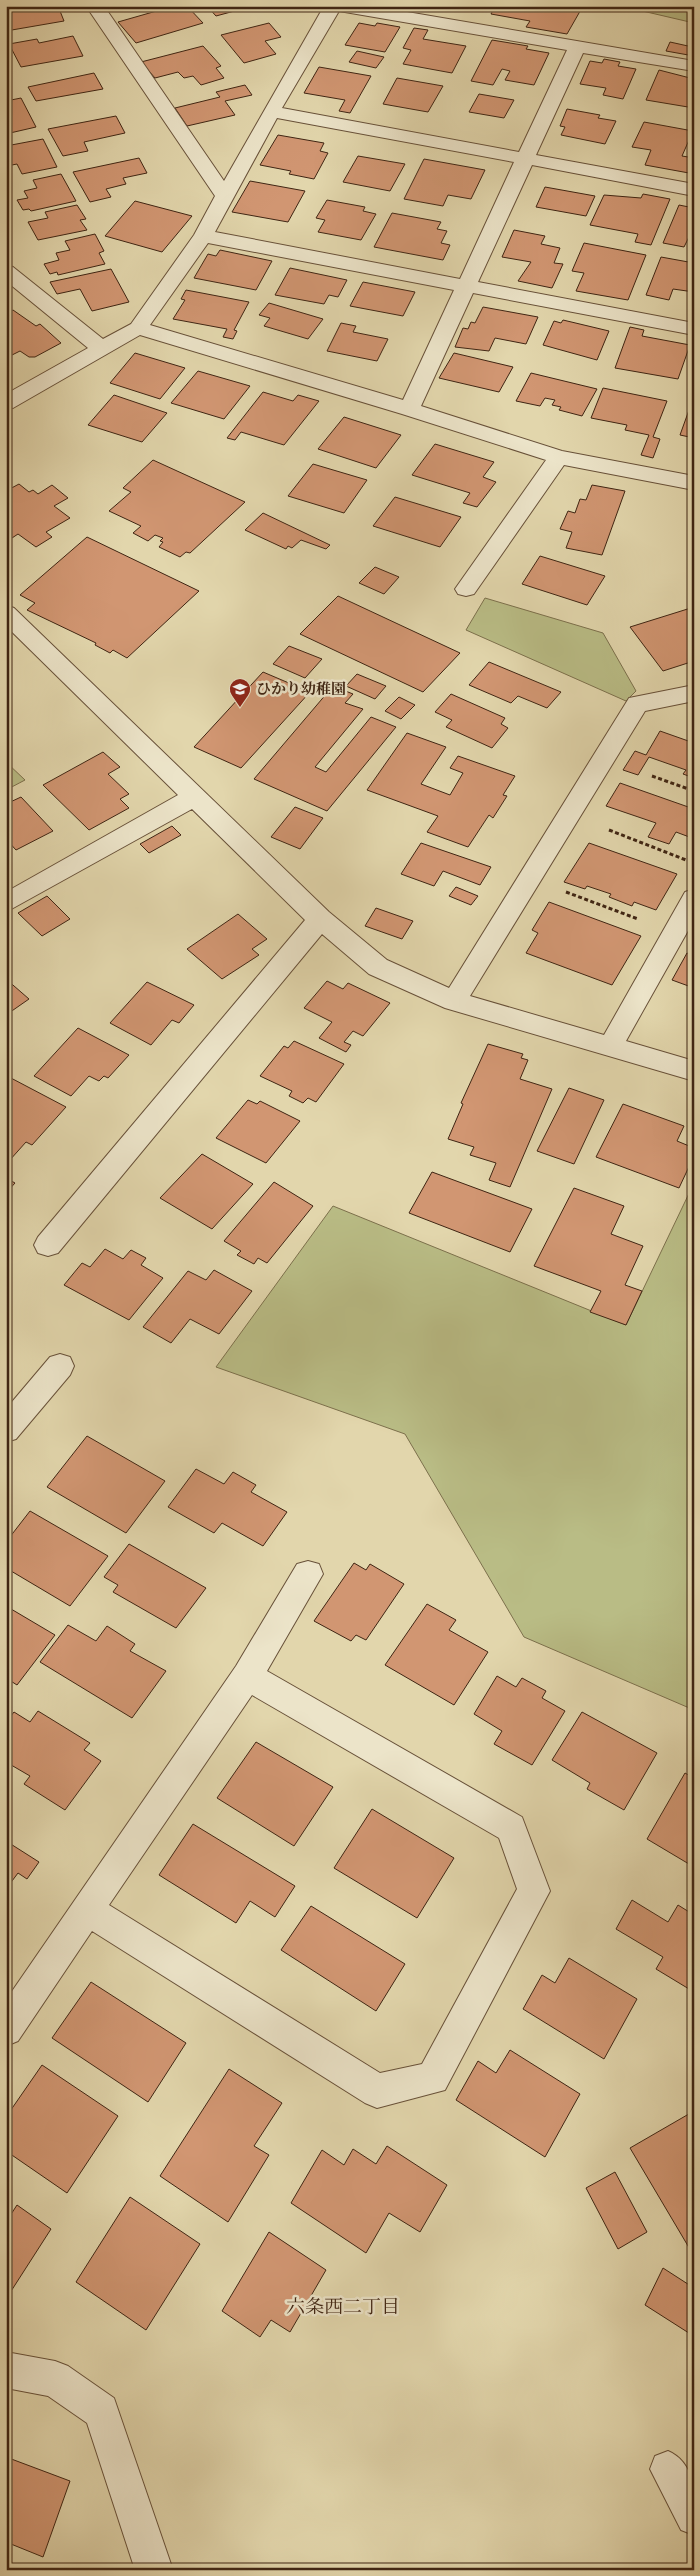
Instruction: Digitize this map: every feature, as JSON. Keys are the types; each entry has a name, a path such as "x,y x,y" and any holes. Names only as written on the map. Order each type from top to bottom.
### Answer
{"street":[{"path":"95,6 225,197"},
{"path":"6,403 138,328 203,236 270,111 333,6"},
{"path":"340,6 694,66"},
{"path":"409,409 523,159 577,46"},
{"path":"270,111 694,190"},
{"path":"203,236 694,328"},
{"path":"6,271 102,349"},
{"path":"138,328 409,409 559,457 694,483"},
{"path":"466,589 559,457"},
{"path":"6,613 196,796 320,919 378,967 454,1001 694,1071"},
{"path":"454,1001 637,704 694,693"},
{"path":"6,903 196,796"},
{"path":"610,1047 673,932 694,898"},
{"path":"48,1246 320,919"},
{"path":"6,1430 60,1366"},
{"path":"6,2029 247,1676 308,1574"},
{"path":"87,1910 377,2091 433,2078 534,1891 510,1828 247,1676"},
{"path":"6,2370 55,2379 101,2411 146,2563"},
{"path":"668,2469 694,2517"}],"path":[{"path":"652,776 694,791"},
{"path":"609,830 694,863"},
{"path":"566,892 673,932"}],"green space":[{"path":"621,6 694,6 694,23"},
{"path":"485,598 603,633 636,691 626,701 466,630"},
{"path":"6,762 25,780 6,790"},
{"path":"694,1183 694,1710 524,1637 405,1434 216,1367 333,1206 626,1325"}],"building":[{"path":"58,6 64,21 6,31 6,7"},
{"path":"174,6 187,6 203,23 136,43 118,22"},
{"path":"207,6 253,6 216,16"},
{"path":"495,6 583,6 567,34 526,27 530,21 491,14"},
{"path":"269,23 281,37 265,41 276,54 244,63 221,35"},
{"path":"359,23 375,26 377,23 400,27 385,52 345,45"},
{"path":"414,28 428,30 423,39 466,46 452,73 403,64 411,50 403,48"},
{"path":"73,36 83,56 21,67 9,44 37,39 39,43"},
{"path":"492,40 528,46 526,49 549,53 534,85 505,80 510,71 502,69 493,85 471,81"},
{"path":"690,41 694,42 694,56 666,51 670,42 688,46"},
{"path":"203,46 221,66 216,68 224,78 201,85 193,76 184,78 178,72 155,78 141,62"},
{"path":"357,51 384,57 376,68 349,62"},
{"path":"604,59 620,62 618,66 636,69 623,99 603,95 606,88 580,84 590,61 602,63"},
{"path":"319,67 371,76 350,113 339,111 345,100 304,93"},
{"path":"659,70 694,79 694,108 646,100"},
{"path":"94,73 103,89 36,101 28,87"},
{"path":"397,78 443,86 428,112 383,104"},
{"path":"245,85 252,95 225,101 235,115 187,126 175,108 220,97 216,92"},
{"path":"479,94 514,100 504,118 469,112"},
{"path":"21,98 36,127 10,133 6,125 6,101"},
{"path":"567,109 600,115 598,118 616,121 605,144 561,135 565,127 560,126"},
{"path":"116,116 125,133 84,142 88,151 63,156 48,129"},
{"path":"644,122 693,131 682,156 694,158 689,173 645,165 651,150 632,147"},
{"path":"278,135 324,143 320,151 328,153 314,179 289,174 291,171 260,165"},
{"path":"43,139 57,167 22,174 17,164 12,165 6,152 6,146"},
{"path":"358,156 405,164 390,191 343,182"},
{"path":"139,158 147,173 123,178 126,184 106,189 111,197 90,202 73,172"},
{"path":"424,159 485,170 471,199 448,195 443,206 404,199"},
{"path":"61,174 76,201 31,211 29,209 23,210 17,200 28,198 24,191 37,188 33,180"},
{"path":"250,181 305,191 288,222 232,212"},
{"path":"545,187 595,196 586,216 536,207"},
{"path":"643,194 670,199 651,245 635,242 638,234 590,225 604,195 641,198"},
{"path":"327,200 365,207 363,211 376,214 361,240 318,232 325,220 316,218"},
{"path":"135,201 192,216 162,252 105,236"},
{"path":"77,205 86,219 80,220 87,230 38,240 28,222 48,218 45,212"},
{"path":"679,205 694,208 694,238 689,237 684,247 663,243"},
{"path":"392,213 441,222 437,229 447,231 441,243 450,245 443,260 374,247"},
{"path":"514,230 545,236 541,244 560,248 554,263 563,264 552,288 518,281 531,262 502,257"},
{"path":"95,234 104,251 99,253 105,264 58,275 57,272 50,274 44,264 59,260 56,253 70,250 65,241"},
{"path":"584,243 646,255 628,300 576,291 584,273 572,271"},
{"path":"220,250 272,261 256,290 194,278 208,254 216,256"},
{"path":"661,257 694,263 694,292 673,289 669,300 646,295"},
{"path":"290,268 347,280 338,297 329,295 324,304 275,295"},
{"path":"111,269 129,302 92,311 80,289 57,294 50,282"},
{"path":"363,282 415,292 403,316 350,306"},
{"path":"186,290 249,302 234,330 237,331 233,339 223,337 227,329 173,319 185,300 181,299"},
{"path":"269,303 323,319 308,339 264,326 270,318 259,315"},
{"path":"483,307 538,317 526,344 495,338 489,351 455,347 463,328 468,329 471,322 475,323"},
{"path":"13,310 36,326 40,324 61,343 35,357 29,357 20,351 10,356 6,354 6,313"},
{"path":"563,320 609,331 597,360 543,345 554,321 561,323"},
{"path":"341,323 356,326 353,332 388,339 377,361 327,351"},
{"path":"630,327 644,330 642,336 690,345 678,379 615,368"},
{"path":"135,353 185,368 160,399 110,383"},
{"path":"454,353 513,367 499,392 439,378"},
{"path":"198,371 250,386 224,419 171,403"},
{"path":"531,373 597,389 582,416 559,410 561,407 552,405 555,400 545,398 540,406 516,401"},
{"path":"603,388 667,401 653,437 660,439 653,458 641,455 649,435 625,430 627,425 591,418"},
{"path":"263,392 293,401 298,395 319,401 284,445 241,432 235,440 227,438"},
{"path":"114,395 167,413 142,442 88,425"},
{"path":"689,410 694,411 694,438 680,435"},
{"path":"344,417 401,435 376,468 318,449"},
{"path":"435,444 494,462 483,477 496,482 477,507 463,503 470,493 412,475"},
{"path":"153,460 245,502 190,553 186,552 180,557 159,547 163,542 160,541 163,538 155,535 148,541 133,533 141,526 109,511 131,492 123,488"},
{"path":"313,464 367,480 344,513 288,496"},
{"path":"19,484 29,492 33,490 38,494 52,485 68,498 54,506 70,518 46,532 52,537 36,547 18,534 9,540 6,538 6,491"},
{"path":"592,485 625,491 602,555 566,548 572,532 560,529 568,511 575,513 580,499 586,500"},
{"path":"395,497 461,517 440,547 373,526"},
{"path":"263,513 330,545 326,549 301,540 292,548 288,546 286,549 245,530"},
{"path":"87,537 199,591 127,658 113,650 110,653 95,645 96,643 27,610 35,603 20,595"},
{"path":"540,556 605,576 587,605 522,584"},
{"path":"375,567 399,577 384,594 359,583"},
{"path":"338,596 460,653 423,692 300,634"},
{"path":"694,607 694,661 663,671 630,627"},
{"path":"289,646 322,659 305,678 273,664"},
{"path":"489,662 561,692 547,708 518,696 511,703 469,685"},
{"path":"263,672 310,692 241,768 194,747"},
{"path":"357,674 386,686 375,699 346,686"},
{"path":"333,686 353,694 345,703 363,709 315,767 326,772 371,717 396,727 327,811 254,779"},
{"path":"451,694 505,718 501,724 508,728 492,748 446,727 452,720 435,712"},
{"path":"399,697 415,705 401,719 385,711"},
{"path":"660,731 694,743 694,778 683,774 686,770 649,757 638,775 623,770 635,751 646,755"},
{"path":"407,733 446,747 421,784 450,795 463,773 450,768 458,756 515,776 503,795 507,796 493,818 489,815 468,847 427,832 438,816 367,790"},
{"path":"103,752 120,767 108,774 129,794 120,799 129,808 89,830 43,785"},
{"path":"620,783 694,809 692,838 676,832 669,844 648,837 656,823 606,806"},
{"path":"21,797 53,831 16,850 6,839 6,804"},
{"path":"295,807 323,818 300,849 271,837"},
{"path":"172,826 181,835 149,853 140,844"},
{"path":"421,843 491,867 480,885 443,871 434,886 401,874"},
{"path":"589,843 677,874 656,910 634,902 632,906 609,897 611,894 587,886 585,889 564,882"},
{"path":"456,887 478,896 471,905 449,896"},
{"path":"47,896 70,919 42,936 18,913"},
{"path":"549,902 641,936 612,985 526,953 538,933 532,930"},
{"path":"376,908 413,921 402,939 365,926"},
{"path":"238,914 267,939 252,949 259,955 222,979 187,949"},
{"path":"687,953 694,956 694,988 672,980"},
{"path":"6,979 29,999 6,1015"},
{"path":"327,981 343,989 348,983 390,1003 363,1036 353,1031 344,1042 351,1045 346,1052 319,1038 332,1022 304,1008"},
{"path":"147,982 194,1005 179,1023 172,1020 151,1045 110,1023"},
{"path":"78,1028 129,1055 108,1078 104,1076 99,1081 89,1076 71,1096 34,1076"},
{"path":"294,1041 344,1064 316,1102 308,1098 303,1103 289,1096 292,1091 260,1076 284,1046 288,1048"},
{"path":"488,1044 523,1054 521,1058 528,1060 520,1079 552,1089 510,1187 489,1180 496,1163 470,1155 474,1147 448,1139 463,1104 461,1103"},
{"path":"9,1077 66,1107 32,1145 26,1142 9,1161 6,1159 6,1080"},
{"path":"569,1088 604,1100 574,1164 537,1151"},
{"path":"248,1100 257,1104 260,1101 300,1121 266,1163 216,1138"},
{"path":"623,1104 684,1126 677,1141 694,1148 694,1156 679,1188 596,1157"},
{"path":"202,1154 253,1184 212,1229 160,1198"},
{"path":"432,1172 532,1209 510,1252 409,1213"},
{"path":"6,1178 15,1183 6,1193"},
{"path":"274,1182 313,1206 267,1263 258,1258 254,1264 237,1255 241,1251 224,1241"},
{"path":"574,1188 624,1206 611,1234 643,1246 625,1285 642,1291 626,1325 590,1312 601,1291 534,1266"},
{"path":"105,1249 123,1259 131,1250 146,1258 141,1265 163,1278 129,1320 64,1285 82,1263 90,1267"},
{"path":"214,1270 252,1291 219,1334 190,1319 171,1343 143,1327 188,1271 206,1280"},
{"path":"87,1436 165,1481 126,1533 47,1487"},
{"path":"196,1469 224,1484 233,1472 256,1485 251,1492 287,1512 263,1546 222,1523 214,1533 168,1507"},
{"path":"30,1511 108,1556 70,1606 6,1568 6,1542"},
{"path":"129,1544 206,1588 176,1628 113,1592 118,1585 104,1577"},
{"path":"354,1563 366,1570 370,1564 404,1584 366,1640 356,1635 351,1641 314,1621"},
{"path":"427,1604 456,1620 449,1630 488,1652 454,1705 385,1665"},
{"path":"6,1606 55,1635 17,1685 6,1678"},
{"path":"68,1625 96,1641 107,1626 135,1644 130,1651 166,1671 132,1718 40,1662"},
{"path":"497,1676 516,1687 522,1678 546,1691 542,1698 565,1711 532,1765 494,1744 502,1731 474,1714"},
{"path":"38,1711 90,1743 84,1750 101,1761 65,1810 24,1784 30,1776 6,1762 6,1722 14,1712 30,1722"},
{"path":"582,1712 657,1753 624,1810 587,1789 590,1783 552,1760"},
{"path":"256,1742 333,1787 294,1846 217,1798"},
{"path":"685,1773 694,1778 694,1867 647,1839"},
{"path":"372,1809 454,1858 417,1918 334,1868"},
{"path":"193,1824 295,1886 275,1917 250,1901 236,1923 159,1875"},
{"path":"6,1841 39,1862 27,1879 18,1873 6,1889"},
{"path":"632,1900 668,1922 678,1905 694,1915 694,1992 656,1969 663,1957 616,1929"},
{"path":"311,1906 405,1964 376,2011 281,1950"},
{"path":"569,1958 637,1999 604,2059 523,2009 542,1975 555,1983"},
{"path":"91,1982 186,2043 148,2102 52,2038"},
{"path":"510,2050 580,2094 545,2157 456,2100 478,2061 496,2073"},
{"path":"42,2065 118,2116 67,2193 6,2151 6,2117"},
{"path":"229,2069 282,2103 254,2146 269,2155 228,2222 160,2176"},
{"path":"694,2111 694,2249 691,2251 630,2148"},
{"path":"387,2146 447,2185 420,2232 389,2213 366,2253 291,2203 322,2150 344,2165 353,2149 376,2164"},
{"path":"615,2172 647,2232 618,2249 586,2188"},
{"path":"130,2197 200,2244 146,2330 76,2282"},
{"path":"17,2205 51,2229 6,2299 6,2222"},
{"path":"269,2232 326,2270 290,2332 271,2320 260,2337 222,2311"},
{"path":"663,2268 694,2288 694,2331 692,2335 645,2305"},
{"path":"6,2457 70,2481 43,2557 6,2542"}],"place":[{"name":"ひかり幼稚園","path":"240,708"}],"district":[{"name":"六条西二丁目","path":"343,2306"}]}
